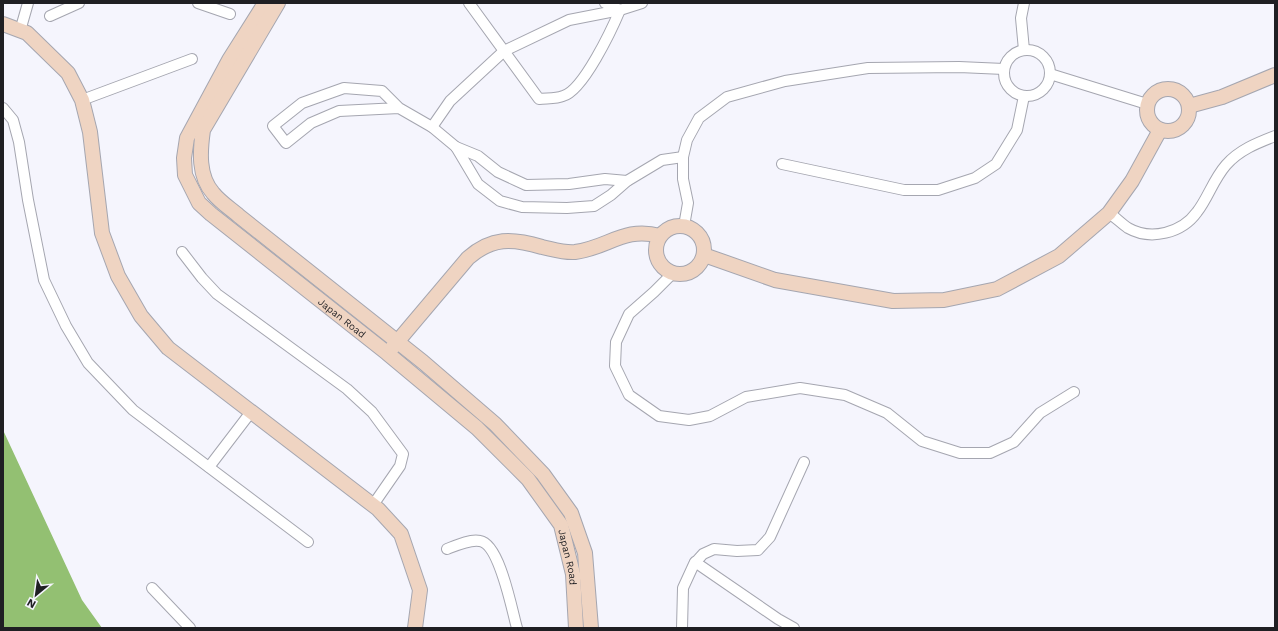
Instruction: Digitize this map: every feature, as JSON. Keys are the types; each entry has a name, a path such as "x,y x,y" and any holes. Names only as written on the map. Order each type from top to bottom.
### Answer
{"street":[{"path":"20,31 28,3"},
{"path":"50,16 79,3"},
{"path":"198,3 230,14"},
{"name":"Japan Road","path":"264,3 229,60 187,138 184,158 185,175 191,190 202,206 387,353 477,428 528,479 561,525 573,574 576,628"},
{"name":"Japan Road","path":"278,3 203,130 200,151 202,168 212,192 239,216 397,342 495,424 543,474 571,513 585,553 591,628"},
{"path":"469,3 539,99 564,96 584,77 606,40 620,10"},
{"path":"605,3 620,10"},
{"path":"432,127 450,101 504,51 569,20 620,10 642,3"},
{"path":"1024,3 1020,18 1024,50"},
{"path":"3,24 28,33 68,73 82,100 90,132 102,233 118,276 141,316 168,348 373,505 402,534 420,590 415,628"},
{"path":"1024,50 1039,54 1049,66 1050,74 1044,88 1038,93 1024,96 1017,93 1007,83 1004,69 1011,57 1024,50"},
{"path":"82,100 192,59"},
{"path":"684,226 688,203 683,179 683,157 687,140 699,118 727,97 785,81 868,68 959,67 1004,69"},
{"path":"1050,74 1147,104"},
{"path":"1189,106 1222,97 1275,75"},
{"path":"399,108 339,111 311,123 286,143 273,126 302,103 344,88 382,91 399,108 432,127 456,148 478,184 500,201 522,207 567,208 594,206 611,195 627,181 662,160 683,157"},
{"path":"1168,88 1182,93 1189,106 1187,120 1182,126 1168,131 1160,130 1151,123 1147,117 1147,104 1154,93 1168,88"},
{"path":"782,164 904,190 938,190 975,178 996,164 1017,130 1024,96"},
{"path":"3,108 13,120 19,142 28,200 44,280 66,326 88,363 133,410 308,542"},
{"path":"704,255 775,280 892,301 944,300 997,289 1059,256 1109,212 1132,181 1160,130"},
{"path":"1109,212 1129,228 1146,234 1159,234 1176,229 1188,223 1197,212 1214,181 1226,165 1243,150 1275,136"},
{"path":"456,148 478,156 498,172 526,185 569,184 605,179 627,181"},
{"path":"673,273 661,264 656,250 660,236 671,228 684,226 692,229 702,240 704,255 696,268 689,272 673,273 629,314 616,342 615,366 629,395 658,416 689,420 710,416 746,397 800,388 845,395 887,413 922,441 960,453 990,453 1014,442 1040,413 1074,392"},
{"path":"387,353 468,258 479,248 495,242 509,240 555,250 575,252 602,244 623,235 642,232 660,236"},
{"path":"182,252 202,278 217,294 347,389 372,412 394,440 402,454 400,466 373,505"},
{"path":"209,467 251,412"},
{"path":"682,628 683,588 695,562 703,554 714,549 751,551 758,550 765,544 770,537 804,462"},
{"path":"447,549 461,543 477,541 487,544 503,573 517,628"},
{"path":"695,562 778,619 794,628"},
{"path":"152,588 190,628"}],"green space":[{"path":"3,430 82,600 102,628 3,628"}]}
